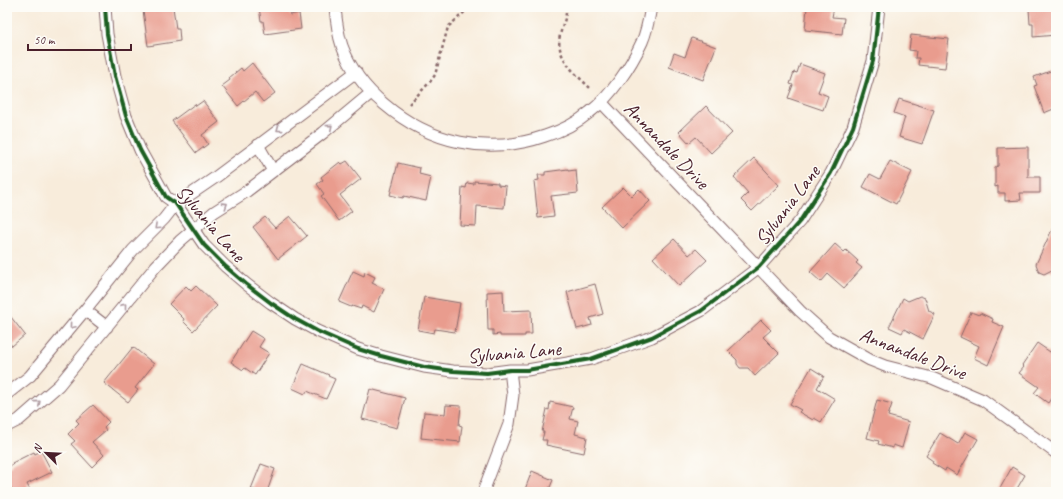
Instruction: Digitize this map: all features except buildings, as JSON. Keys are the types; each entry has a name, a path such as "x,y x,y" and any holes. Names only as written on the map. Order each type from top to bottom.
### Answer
{"street":[{"name":"Sylvania Lane","path":"105,7 107,34 115,76 126,116 140,150 166,197 176,204 204,245 246,284 271,303 295,319 337,340 381,356 424,367 453,371 487,373 510,370 527,370 591,359 652,337 701,310 759,267 800,221 831,173 853,127 873,61 879,7"},
{"path":"335,7 342,46 356,72 371,93 399,116 422,130 451,140 488,146 504,146 530,141 553,134 574,124 591,112 625,74 642,41 652,7"},
{"path":"7,394 30,376 133,250 164,219 176,204 356,72"},
{"path":"7,426 19,420 59,385 156,266 194,229 214,212 247,191 371,93"},
{"name":"Annandale Drive","path":"601,102 800,311 829,337 870,360 885,366 932,378 983,400 1056,453"},
{"path":"258,145 273,171"},
{"path":"85,310 107,327"},
{"path":"483,492 509,424 513,395 510,370"}],"path":[{"path":"409,104 435,75 448,27 470,7"},
{"path":"567,7 567,12 559,37 560,52 576,74 591,89"}],"cycle path":[{"path":"105,7 107,34 115,76 126,116 140,150 166,197 176,204 204,245 225,266 271,303 295,319 317,331 358,349 424,367 453,371 487,373 510,370 527,370 591,359 652,337 701,311 759,267 800,221 831,173 853,127 873,61 879,7"}]}
